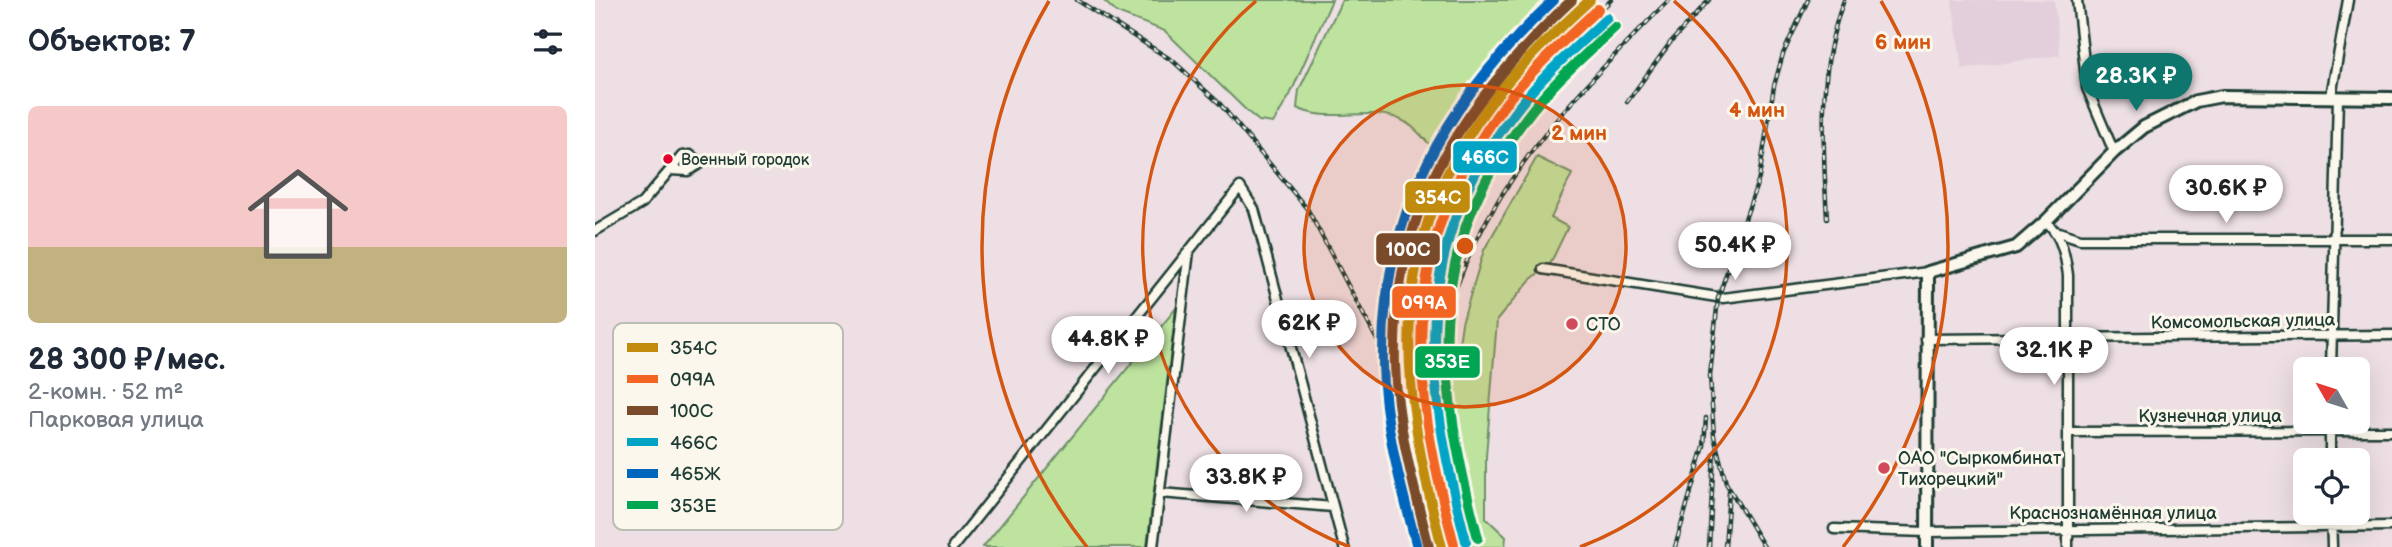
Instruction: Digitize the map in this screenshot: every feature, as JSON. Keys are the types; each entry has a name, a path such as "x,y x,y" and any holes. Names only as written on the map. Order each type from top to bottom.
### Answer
{"main road":[{"path":"1927,547 1928,272 2016,247 2046,222 2114,152 2144,127 2196,100 2222,96 2392,98"}],"street":[{"path":"2077,0 2087,88 2114,152"},
{"path":"2331,357 2334,97 2348,0"},
{"path":"595,231 642,203 670,170"},
{"path":"953,547 1240,187 1254,209 1344,547"},
{"path":"2046,222 2056,231 2080,239 2392,239"},
{"path":"2056,231 2064,250 2068,275 2068,547"},
{"path":"1153,547 1189,251"},
{"path":"1543,269 1723,299 1928,272"},
{"name":"Комсомольская улица","path":"1926,339 2392,335"},
{"name":"Кузнечная улица","path":"2069,432 2293,427"},
{"name":"Кузнечная улица","path":"2370,429 2392,431"},
{"path":"1160,493 1333,507"},
{"name":"Краснознамённая улица","path":"1834,529 1927,531 2392,526"},
{"path":"2331,528 2332,547"}],"shaded area":[{"path":"1952,0 2054,0 2060,55 1962,69"}],"green space":[{"path":"1103,0 1332,0 1290,95 1273,123 1259,121 1248,112 1165,31 1117,13"},
{"path":"1342,0 1561,0 1533,34 1507,52 1466,90 1432,147 1409,124 1387,115 1322,115 1297,108 1299,90"},
{"path":"1537,157 1572,174 1551,218 1568,227 1550,264 1530,280 1497,320 1486,456 1486,518 1506,537 1505,547 1457,547 1445,468 1450,406 1462,323 1484,250"},
{"path":"1176,308 1147,547 983,547"}],"railway":[{"path":"1077,0 1173,61 1220,104 1308,210 1377,340 1399,394 1429,499"},
{"path":"1420,397 1428,340 1441,285 1458,232 1479,181 1536,86 1611,0"},
{"path":"1451,547 1437,448 1435,408 1444,330 1461,275 1485,223 1515,174 1588,84 1669,0"},
{"path":"1627,102 1670,43 1709,0"},
{"path":"1764,547 1726,483 1714,436 1710,376 1718,298 1759,178 1774,86 1783,54 1808,0"},
{"path":"1827,219 1824,136 1826,81 1829,53 1844,0"},
{"path":"1675,547 1704,446 1706,418"},
{"path":"1709,547 1714,453"},
{"path":"1421,489 1433,547"},
{"path":"1725,547 1729,491"}],"transit line":[{"name":"465Ж","path":"1417,547 1394,456 1384,387 1385,309 1393,258 1408,209 1427,163 1452,120 1482,78 1516,38 1554,0"},
{"name":"100C","path":"1429,547 1407,457 1396,388 1397,309 1406,256 1421,208 1441,162 1467,119 1498,78 1572,0"},
{"name":"354С","path":"1442,547 1416,426 1410,369 1410,313 1418,258 1434,204 1460,150 1507,82 1590,0"},
{"name":"099А","path":"1454,544 1428,426 1422,370 1422,316 1429,264 1445,211 1470,158 1505,104 1538,66 1598,9"},
{"name":"466С","path":"1466,541 1441,425 1435,371 1435,318 1442,265 1457,213 1482,161 1527,97 1607,18"},
{"name":"353Е","path":"1478,538 1453,425 1447,372 1447,320 1454,270 1468,219 1492,169 1526,118 1546,94 1615,27"}],"place":[{"name":"Военный городок","path":"668,159"},
{"name":"СТО","path":"1572,324"},
{"name":"ОАО \"Сыркомбинат Тихорецкий\"","path":"1884,468"}]}
